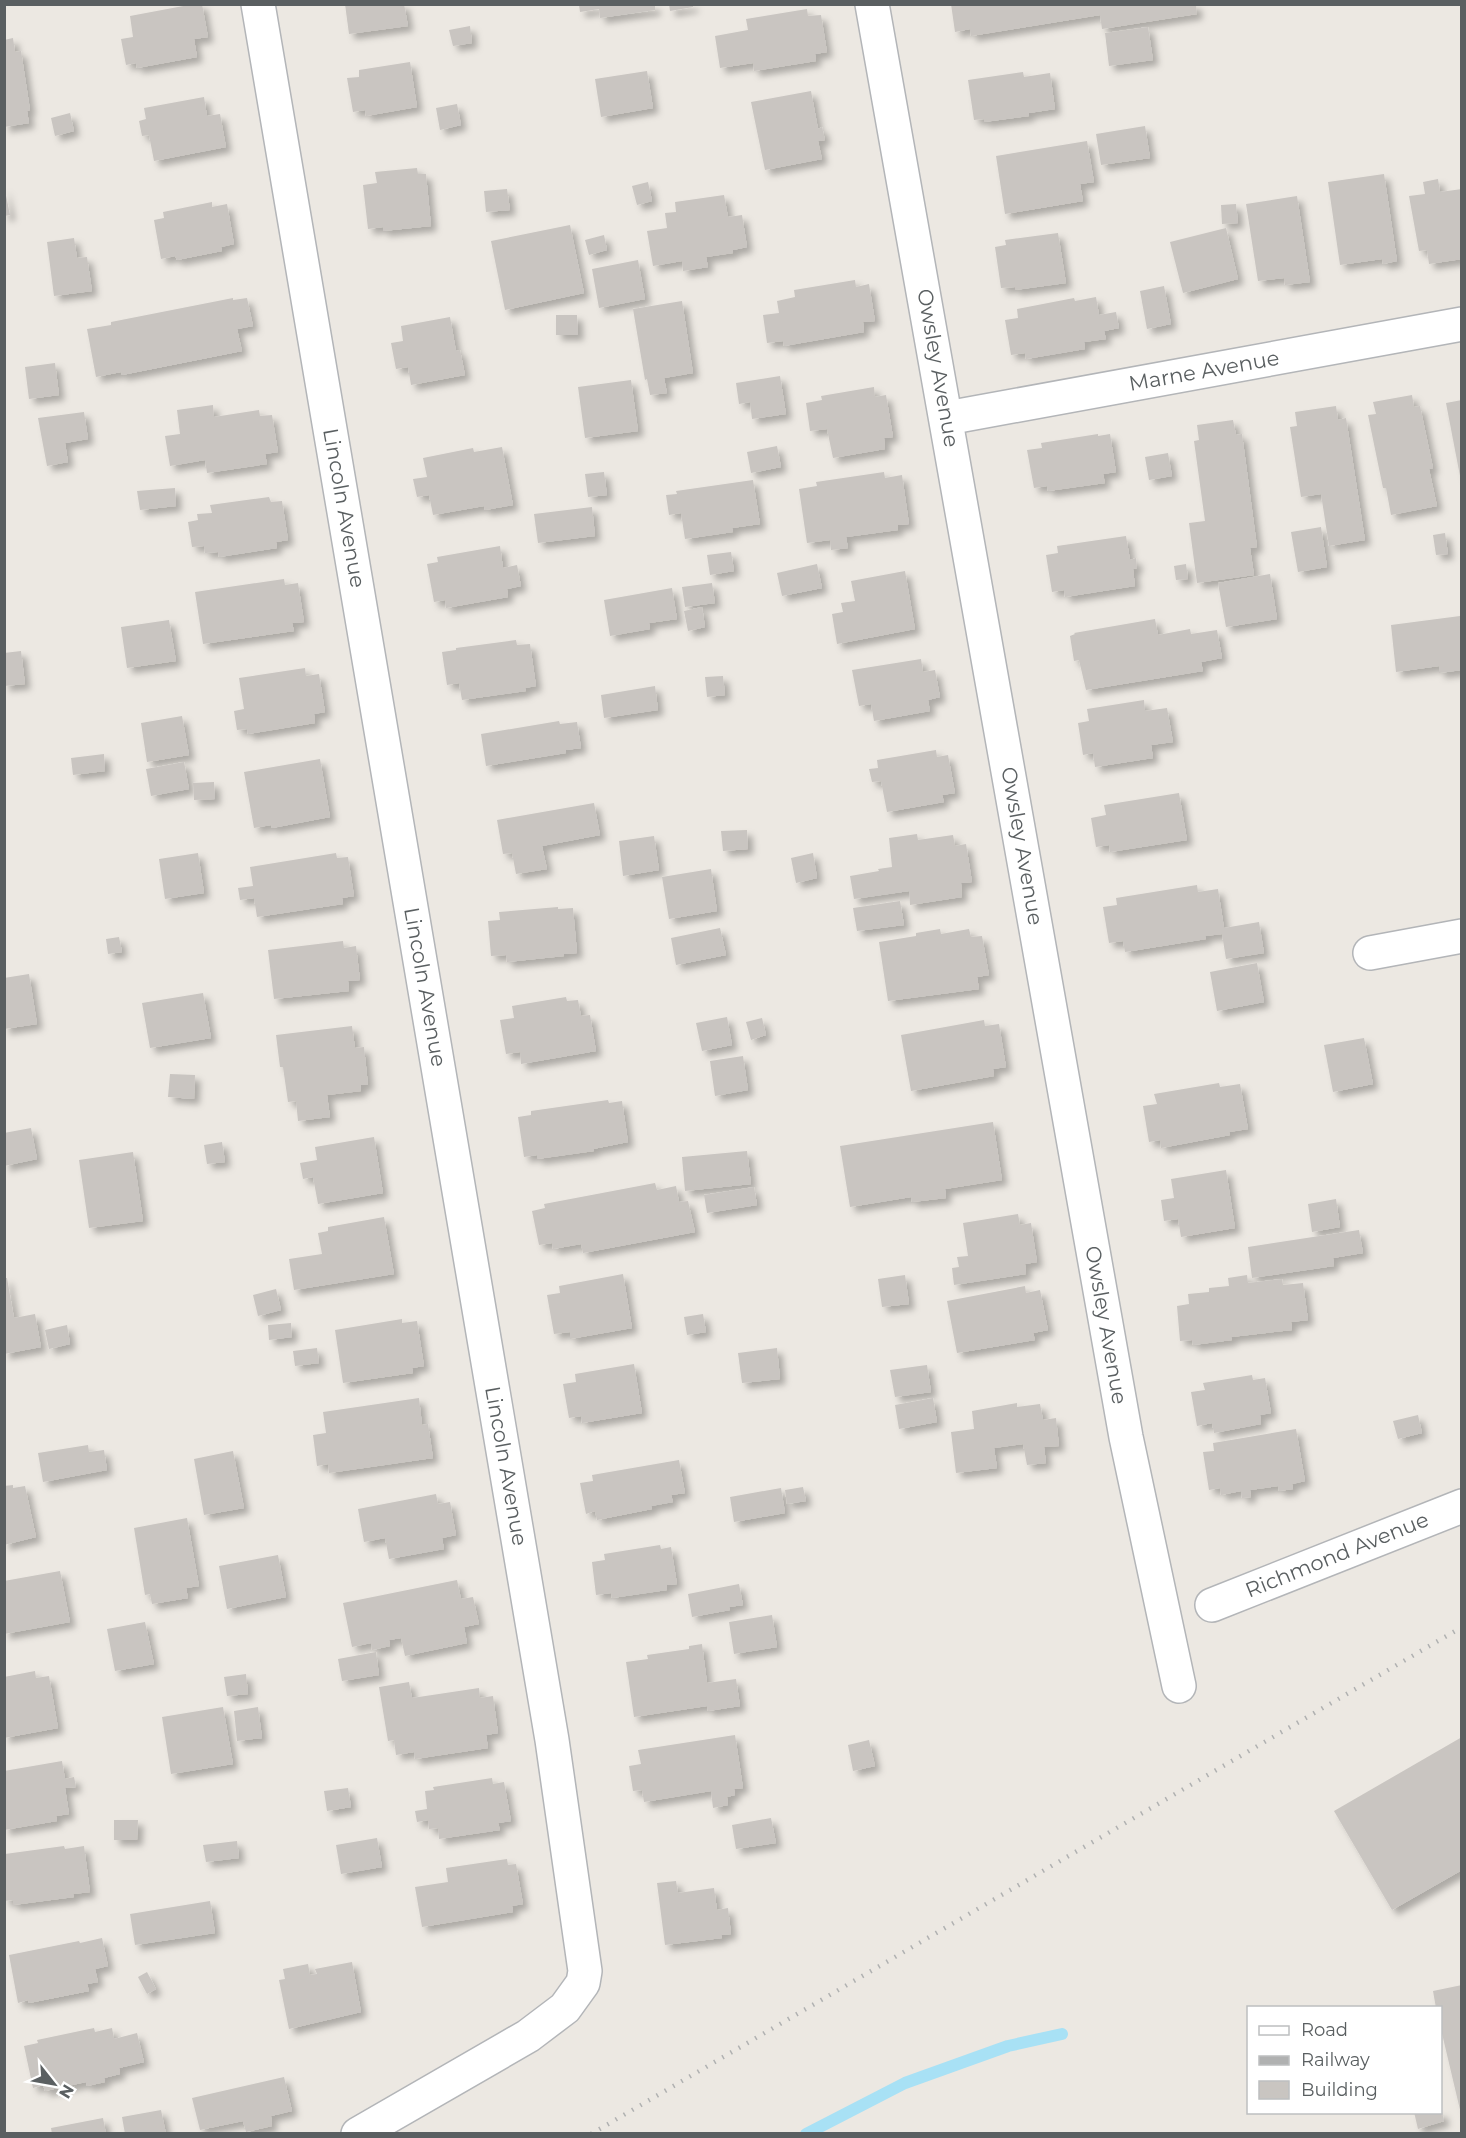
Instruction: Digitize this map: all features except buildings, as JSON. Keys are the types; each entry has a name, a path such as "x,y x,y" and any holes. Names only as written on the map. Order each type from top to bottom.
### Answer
{"street":[{"name":"Lincoln Avenue","path":"258,4 552,1740 585,1971 582,1983 565,2008 528,2036 358,2133"},
{"name":"Owsley Avenue","path":"872,4 1126,1437 1179,1686"},
{"name":"Marne Avenue","path":"947,418 1461,324"},
{"path":"1370,953 1461,936"},
{"name":"Richmond Avenue","path":"1212,1605 1461,1506"}],"waterway":[{"path":"806,2134 905,2083 1008,2046 1062,2034"}],"railway":[{"path":"591,2134 1462,1627"}]}
